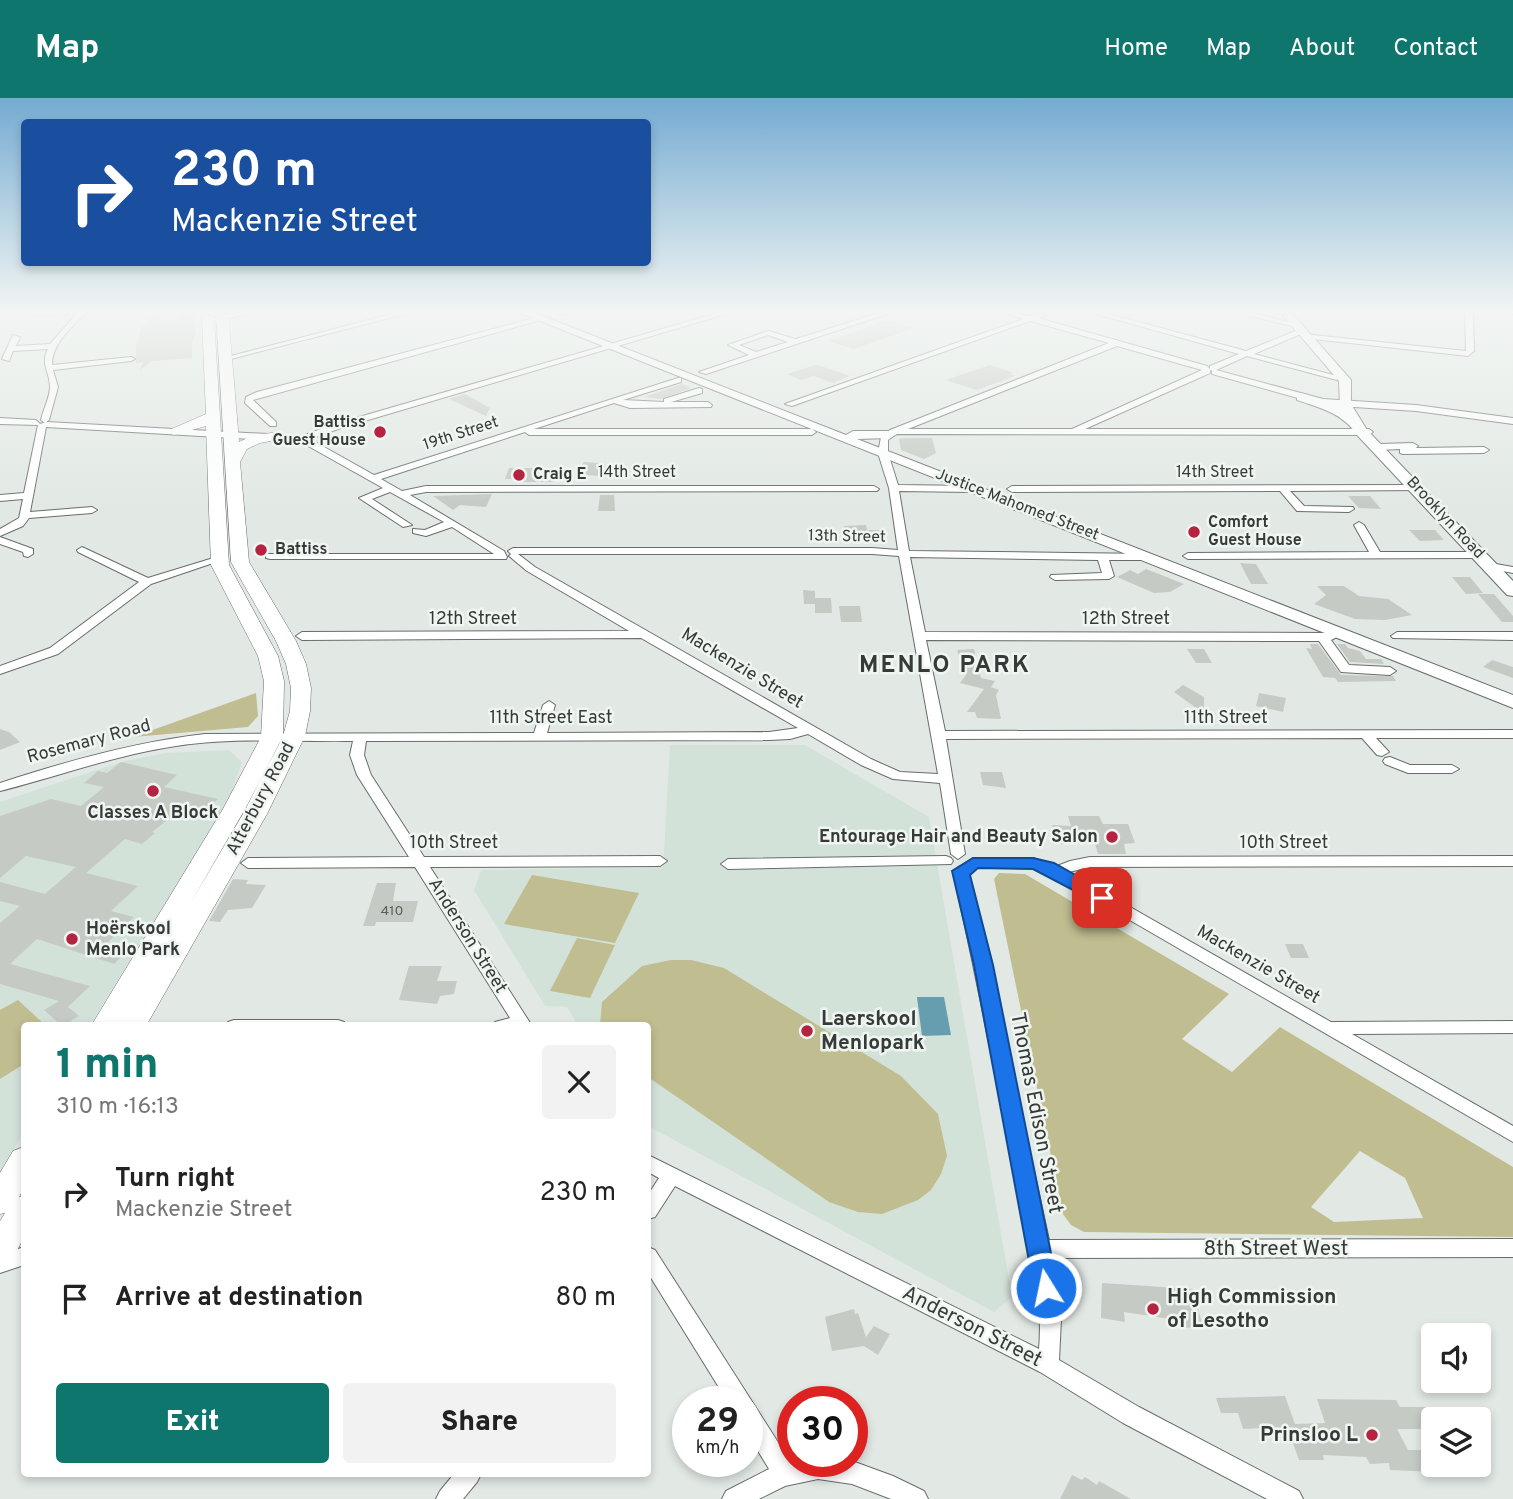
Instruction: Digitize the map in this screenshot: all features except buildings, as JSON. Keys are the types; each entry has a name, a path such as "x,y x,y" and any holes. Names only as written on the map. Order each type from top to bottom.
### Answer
{"main road":[{"name":"Atterbury Road","path":"107,1022 234,809 283,737 268,656 221,564 210,376"},
{"name":"Atterbury Road","path":"134,1022 255,814 301,688 296,664 286,641 240,562 227,376"},
{"name":"Justice Mahomed Street","path":"695,376 853,435 887,441 973,489 1513,702"},
{"name":"Justice Mahomed Street","path":"701,376 887,441 1513,692"},
{"name":"Brooklyn Road","path":"1347,376 1351,380 1351,405 1361,421 1362,428 1513,591"},
{"path":"1301,397 1338,410 1362,428"},
{"path":"174,430 212,425"},
{"path":"232,464 241,446 275,430"},
{"path":"0,1201 21,1165"}],"street":[{"path":"0,533 19,524 25,515 54,387 51,376"},
{"path":"275,430 249,404 249,399 326,376"},
{"path":"303,439 509,376"},
{"path":"789,404 866,376"},
{"path":"887,441 1038,376"},
{"path":"1072,433 1196,376"},
{"path":"1232,376 1301,397 1351,405 1416,408 1513,421"},
{"path":"1328,376 1334,378"},
{"name":"19th Street","path":"373,478 678,380"},
{"path":"656,405 699,391"},
{"path":"612,401 630,405 705,405 681,397"},
{"path":"0,421 174,430"},
{"name":"Mackenzie Street","path":"212,425 230,433 275,430 303,439 507,554 807,730 891,774 946,779"},
{"path":"887,441 1072,433 1362,428"},
{"path":"513,432 812,432"},
{"name":"Thomas Edison Street","path":"887,441 904,554 939,735 959,862 984,965 1039,1249 1051,1329 1048,1365"},
{"path":"1378,447 1484,450"},
{"path":"1403,452 1420,448"},
{"path":"391,488 364,498 407,525"},
{"name":"14th Street","path":"401,494 436,488 874,489"},
{"path":"894,488 973,489"},
{"name":"14th Street","path":"1012,489 1418,488"},
{"path":"1283,489 1301,509 1349,509"},
{"path":"0,498 30,495"},
{"path":"25,515 92,510"},
{"path":"417,531 426,533 452,523"},
{"path":"1359,525 1376,555"},
{"path":"0,540 29,551 28,554"},
{"path":"469,556 488,544"},
{"path":"82,550 147,582"},
{"name":"13th Street","path":"270,556 872,551 904,554 1149,557"},
{"path":"529,568 534,559 549,552"},
{"path":"1188,556 1376,555 1485,561 1513,570"},
{"path":"1055,577 1109,576 1102,556"},
{"path":"0,670 41,657 59,648 147,582 191,569 221,564"},
{"name":"12th Street","path":"302,636 644,634"},
{"name":"12th Street","path":"921,636 1327,637 1345,669 1390,671"},
{"path":"1396,636 1513,636"},
{"path":"540,736 549,705"},
{"name":"11th Street East","path":"283,737 786,736 807,730"},
{"name":"11th Street","path":"939,735 1513,734"},
{"path":"1366,735 1386,756 1408,769 1452,769"},
{"name":"Rosemary Road","path":"0,787 87,759 162,743 243,736 283,737"},
{"name":"Anderson Street","path":"360,736 357,755 362,770 522,1022"},
{"name":"10th Street","path":"248,863 660,861"},
{"name":"10th Street","path":"1057,872 1075,864 1090,862 1513,861"},
{"path":"728,864 959,862"},
{"name":"Mackenzie Street","path":"959,862 1033,863 1057,872 1513,1135"},
{"path":"1330,1028 1513,1027"},
{"name":"Anderson Street","path":"651,1165 1048,1365 1131,1415 1291,1499"},
{"path":"651,1206 671,1175"},
{"path":"0,1264 17,1238"},
{"name":"8th Street West","path":"1039,1249 1513,1248"},
{"path":"651,1261 731,1386"},
{"path":"763,1438 777,1461"},
{"path":"448,1499 466,1477"},
{"path":"734,1499 779,1477"},
{"path":"868,1477 916,1499"}],"shaded area":[{"path":"256,693 258,716 248,727 133,737"},
{"name":"Laerskool Menlopark","path":"670,745 805,745 929,817 1012,1297 994,1312 651,1128 651,1022 576,1022 567,1007 545,1006 474,890 481,870 663,867"},
{"name":"Hoërskool Menlo Park","path":"229,750 242,762 228,802 92,1022 21,1022 21,1137 0,1172 0,802 124,761 166,753"},
{"path":"999,873 1025,874 1229,994 1182,1039 1232,1072 1280,1027 1513,1167 1513,1237 1084,1232 1071,1225 1063,1214 994,879","holes":["1360,1151 1405,1178 1423,1218 1334,1222 1311,1207"]},
{"path":"532,875 639,893 615,943 504,924"},
{"path":"577,938 615,945 590,998 550,991"},
{"path":"671,960 691,960 724,968 901,1076 938,1114 947,1156 941,1174 931,1190 918,1200 882,1214 858,1212 829,1202 651,1079 651,1022 600,1022 602,1002 642,966"},
{"path":"18,1000 42,1022 21,1022 21,1066 0,1079 0,1010"}],"water":[{"path":"917,997 944,997 951,1035 922,1036"}],"place":[{"name":"Battiss Guest House","path":"380,432"},
{"name":"Craig E","path":"519,475"},
{"name":"Comfort Guest House","path":"1194,532"},
{"name":"Battiss","path":"261,550"},
{"name":"Classes A Block","path":"153,791"},
{"name":"Entourage Hair and Beauty Salon","path":"1112,837"},
{"name":"Hoërskool Menlo Park","path":"72,939"},
{"name":"Laerskool Menlopark","path":"807,1031"},
{"name":"High Commission of Lesotho","path":"1153,1309"},
{"name":"Prinsloo L","path":"1372,1435"}],"district":[{"name":"MENLO PARK","path":"945,666"}],"route":[{"path":"1046,1288 984,965 960,871 968,870 973,863 1033,863 1048,867 1102,898"}]}
